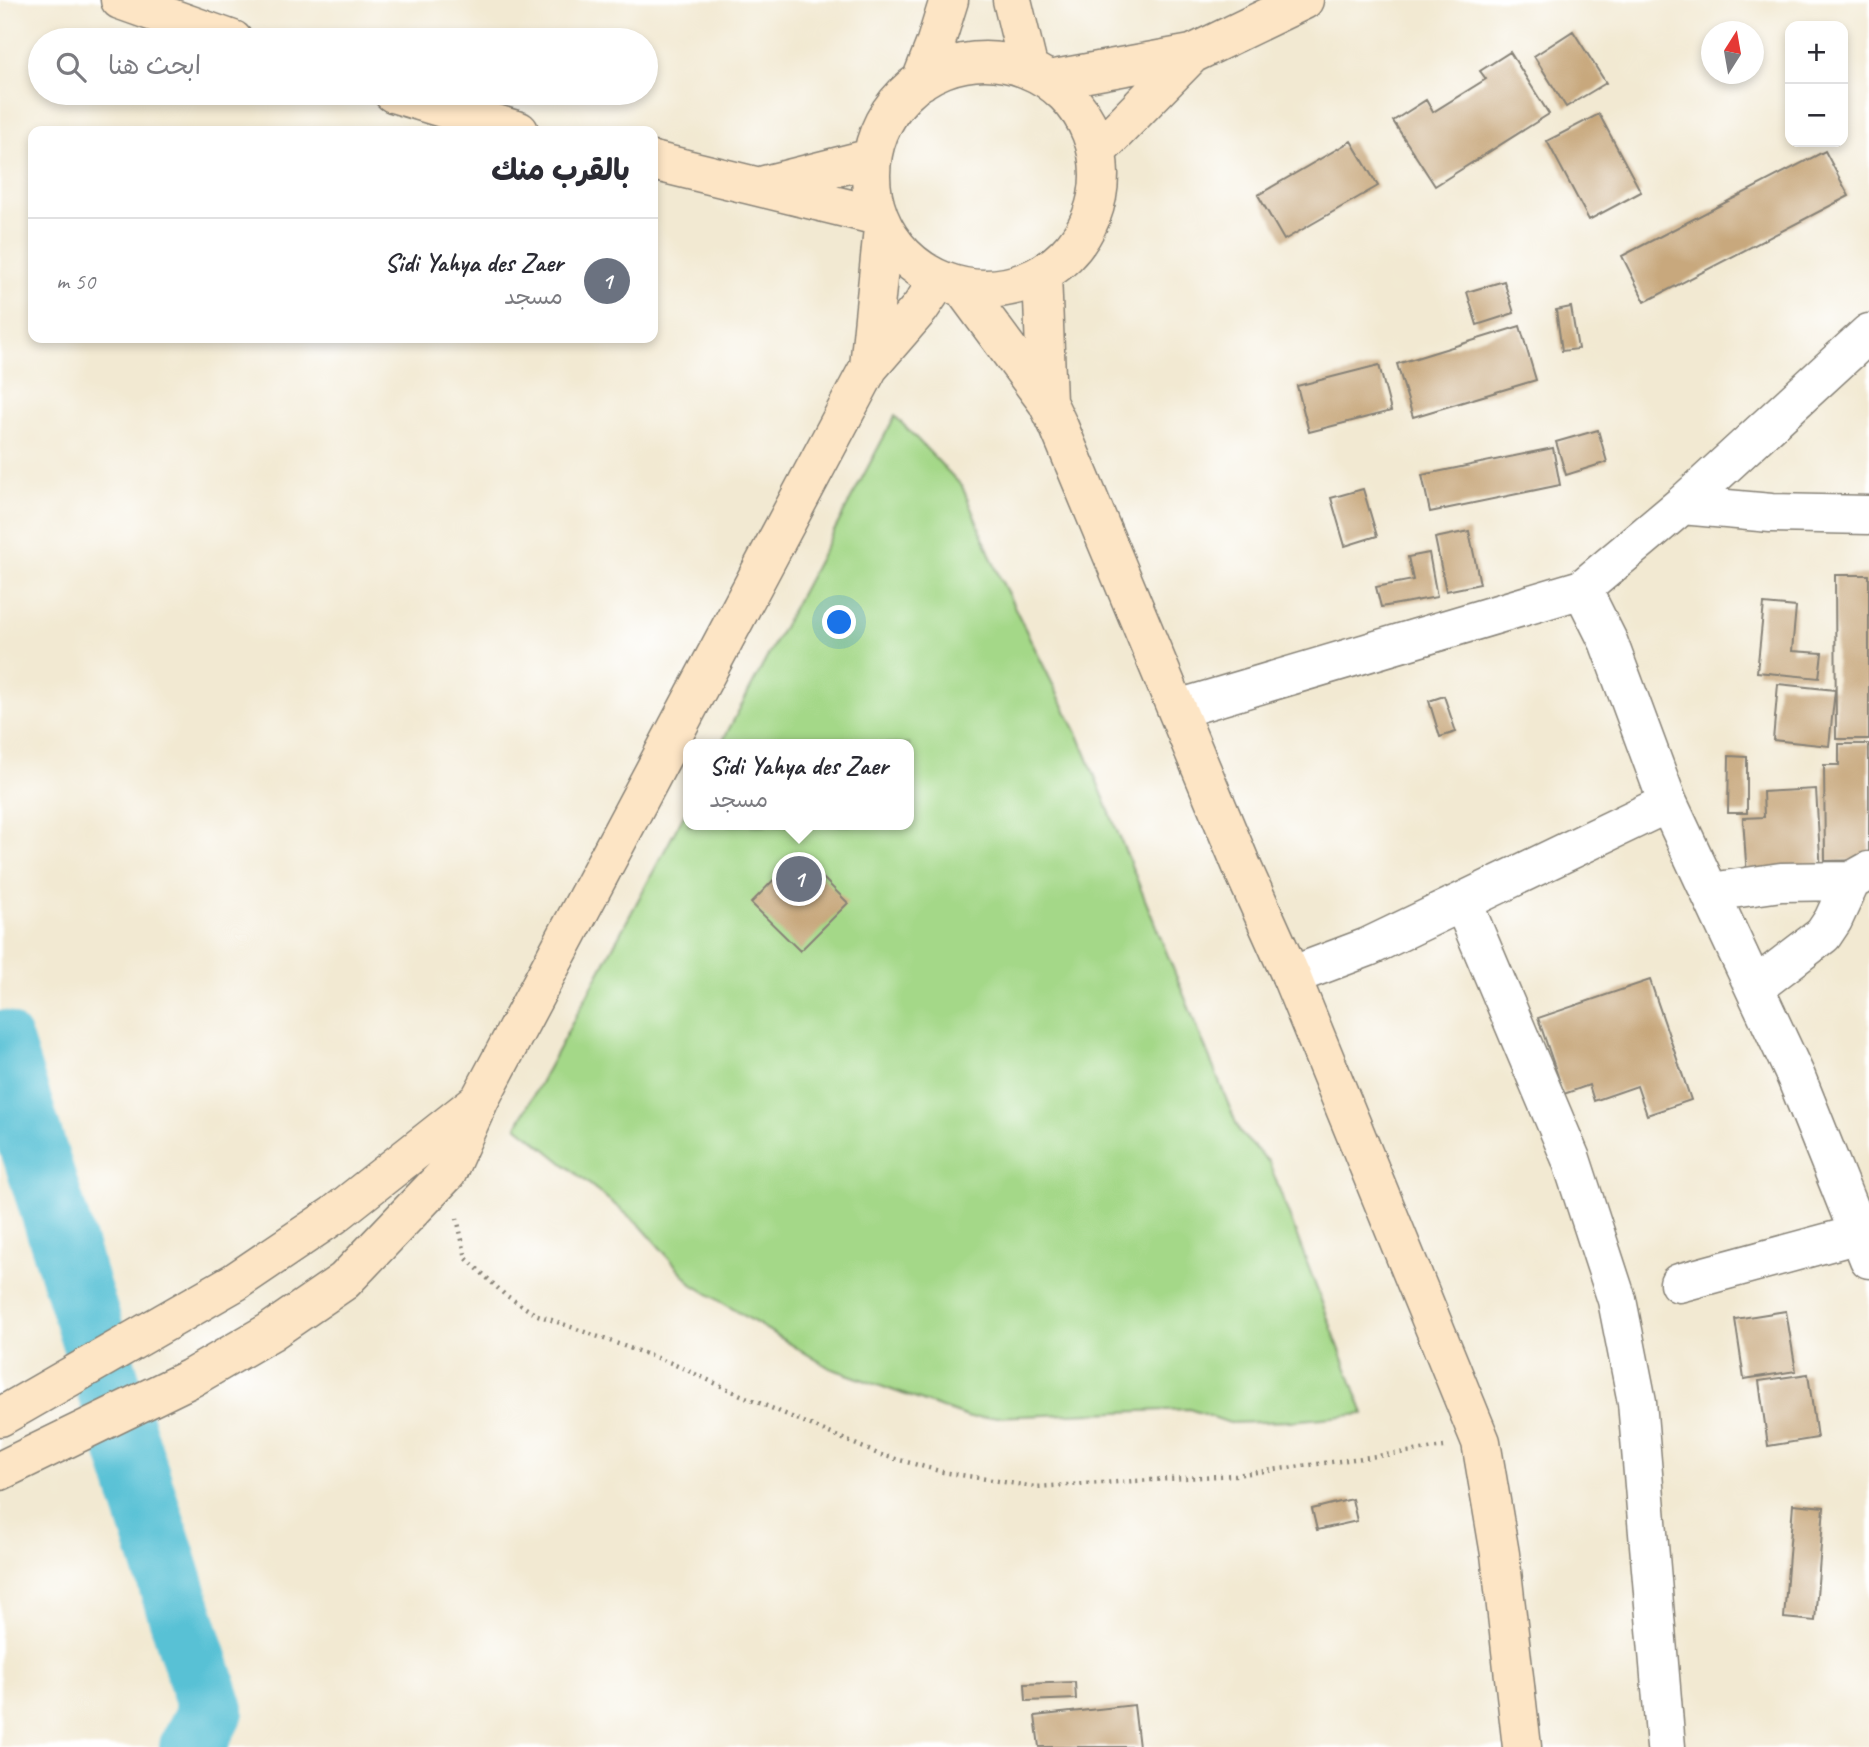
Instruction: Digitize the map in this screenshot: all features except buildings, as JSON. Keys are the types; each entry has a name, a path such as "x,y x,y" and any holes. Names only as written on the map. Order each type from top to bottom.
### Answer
{"main road":[{"path":"120,0 199,28"},
{"path":"920,81 935,45 948,0"},
{"path":"1012,0 1039,75"},
{"path":"1039,75 1192,54 1304,0"},
{"path":"1097,151 1192,54"},
{"path":"993,61 1039,75 1080,111 1097,151 1099,187 1090,222 1070,252 1042,274 1017,285 990,289 951,283 917,267 898,249 881,222 871,188 872,158 881,128 897,102 920,81 955,65 993,61"},
{"path":"433,105 502,126"},
{"path":"762,186 872,158"},
{"path":"658,162 762,186 881,222"},
{"path":"869,367 881,222"},
{"path":"1042,274 1047,402"},
{"path":"0,1471 191,1378 270,1332 344,1281 447,1172 480,1099 869,367 920,308 951,283"},
{"path":"951,283 1047,402 1243,869 1291,976 1481,1443 1500,1554 1522,1747"},
{"path":"12,1411 235,1282 334,1215 480,1099"}],"street":[{"path":"1178,709 1582,589 1682,505 1869,333"},
{"path":"1682,505 1771,513 1869,514"},
{"path":"1582,589 1608,641 1668,803 1796,1077 1864,1246 1679,1283"},
{"path":"1291,976 1368,947 1668,803"},
{"path":"1711,892 1781,882 1860,876"},
{"path":"1755,987 1823,935 1860,876"},
{"path":"1463,903 1571,1159 1617,1300 1637,1402 1666,1747"}],"path":[{"path":"447,1172 466,1258 504,1294 535,1314 671,1363 878,1454 943,1472 1035,1487 1235,1475 1481,1443"}],"green space":[{"path":"895,416 962,486 999,576 1079,737 1240,1133 1269,1162 1364,1414 1230,1423 1189,1409 970,1418 830,1368 692,1284 640,1225 517,1126 683,816 683,830 914,830 914,739 724,739"}],"waterway":[{"path":"0,1043 211,1710 192,1747"}],"place":[{"name":"Sidi Yahya des Zaer","path":"799,879"}]}
